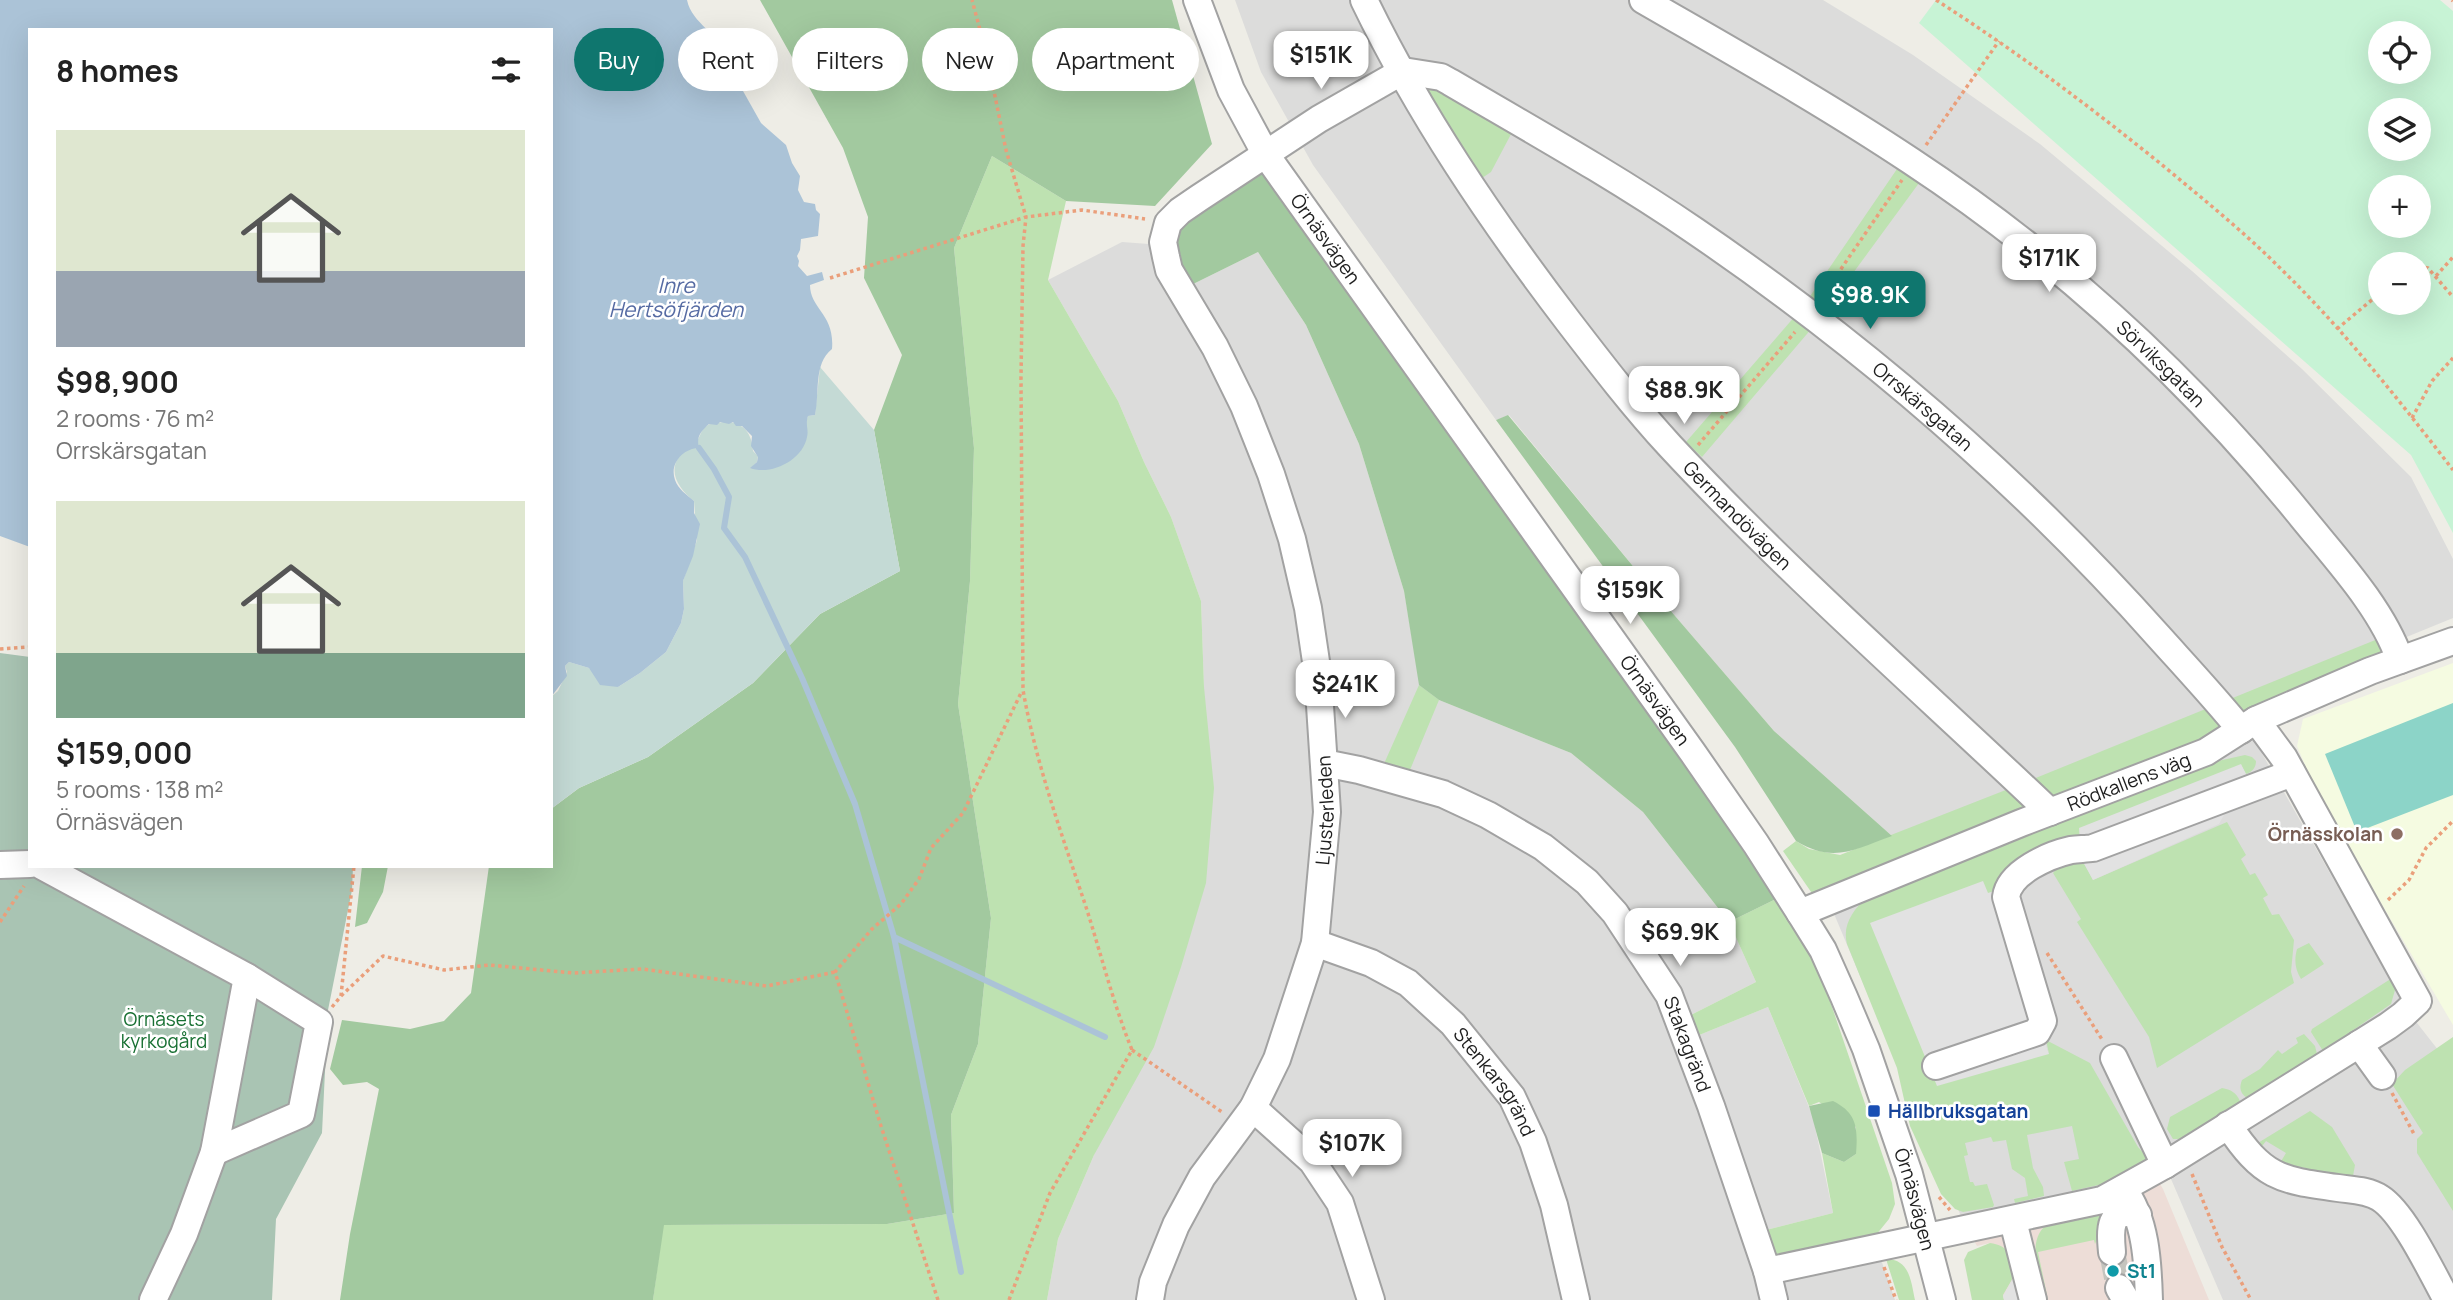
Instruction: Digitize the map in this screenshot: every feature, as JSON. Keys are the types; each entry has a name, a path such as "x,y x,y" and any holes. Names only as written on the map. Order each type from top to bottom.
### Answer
{"street":[{"name":"Örnäsvägen","path":"1197,0 1231,90 1266,155 1693,753 1823,950 1866,1049 1909,1174 1942,1300"},
{"name":"Germandövägen","path":"1364,0 1420,108 1522,261 1591,351 1668,444 1741,520 1873,648 2050,811"},
{"name":"Sörviksgatan","path":"1643,0 1849,120 1914,162 2053,267 2123,328 2196,399 2267,476 2324,545 2390,633 2400,660"},
{"path":"1168,223 1180,211 1319,120 1403,71"},
{"name":"Orrskärsgatan","path":"1403,71 1441,77 1597,167 1707,239 1853,348 1972,449 2057,529 2248,725"},
{"name":"Ljusterleden","path":"1150,1300 1153,1282 1176,1225 1202,1177 1247,1116 1277,1059 1315,943 1327,812 1318,675 1308,608 1292,539 1271,474 1244,406 1215,346 1169,271 1163,242 1168,223"},
{"name":"Rödkallens väg","path":"1800,913 1869,883 2206,751 2248,725 2400,660 2453,642"},
{"path":"1767,1270 2014,1221 2102,1200 2178,1167 2403,1015 2418,1000 2284,758 2248,725"},
{"name":"Stakagränd","path":"1324,763 1443,793 1488,815 1552,854 1587,882 1615,913 1669,995 1712,1106 1767,1270 1774,1300"},
{"path":"1936,1066 2037,1032 2043,1021 2006,897 2011,882 2042,861 2064,852 2093,848 2292,773"},
{"path":"0,866 34,869 247,978 319,1022 301,1114 214,1152"},
{"name":"Stenkarsgränd","path":"1315,943 1371,963 1408,983 1453,1024 1512,1097 1533,1142 1554,1205 1576,1300"},
{"path":"153,1300 184,1234 214,1152 247,978"},
{"path":"2359,1044 2382,1076"},
{"path":"2114,1058 2178,1167"},
{"path":"1247,1116 1312,1161 1340,1203 1371,1300"},
{"path":"2233,1132 2244,1149 2267,1171 2288,1180 2379,1196 2394,1210 2447,1300"},
{"path":"2123,1189 2132,1200 2138,1215 2148,1268 2149,1300"},
{"path":"2112,1252 2110,1229 2118,1215 2126,1212 2138,1215"},
{"path":"2014,1221 2033,1300"}],"path":[{"path":"972,0 986,52 1006,150 1027,216 1023,246 1021,391 1023,690 1029,724 1052,804 1132,1049 1247,1116"},
{"path":"1938,0 1999,41 2115,127 2281,268 2337,329 2453,470"},
{"path":"1914,162 1999,41"},
{"path":"830,278 1027,216 1082,210 1116,213 1168,223"},
{"path":"2436,276 2453,257"},
{"path":"2431,271 2453,298"},
{"path":"2337,329 2368,303"},
{"path":"2412,418 2432,381 2453,358"},
{"path":"0,649 28,647"},
{"path":"319,1022 341,996 383,956 444,970 489,965 573,973 642,969 767,986 835,972 877,925 898,907 919,879 931,848 963,813 1023,690"},
{"path":"2369,913 2397,893 2409,880 2426,848 2453,821"},
{"path":"341,996 354,868"},
{"path":"0,922 34,869"},
{"path":"2046,952 2114,1058"},
{"path":"835,972 880,1123 938,1300"},
{"path":"1009,1300 1050,1193 1132,1049"},
{"path":"2382,1076 2414,1134"},
{"path":"2178,1167 2251,1300"}],"shaded area":[{"path":"1235,0 1823,0 1913,55 2040,144 2192,271 2302,369 2411,477 2453,559 2453,618 2257,698 2252,736 2410,1014 2453,1069 2453,1300 2223,1300 2162,1158 2083,1194 1963,1221 1832,909 1938,870 1892,836 1774,731 1651,588 1509,415 1496,420 1313,165 1261,72"},
{"path":"1936,0 2440,0 2453,11 2453,533 2411,455 1919,23"},
{"path":"1122,242 1162,245 1181,290 1258,252 1306,325 1359,444 1404,591 1420,685 1439,700 1571,753 1643,812 1729,922 1756,982 1679,1021 1687,1040 1768,1007 1813,1117 1833,1213 1754,1233 1877,1248 1895,1300 1047,1300 1058,1239 1094,1155 1204,687 1201,601 1171,517 1118,401 1048,280"},
{"path":"820,367 874,430 900,571 820,614 753,683 648,757 579,788 553,808 553,695 567,672 565,666 569,662 589,668 618,687 666,652 681,623 684,609 683,581 697,540 694,501 683,491 676,479 675,466 678,459 695,444 705,427 711,423 731,422 745,429 751,439 753,451 758,456 757,462 751,468 807,432 805,425 808,416 815,415"},
{"name":"Örnässkolan","path":"2453,663 2453,1025 2310,777 2297,746 2303,719"},
{"path":"2453,703 2453,795 2357,832 2325,754"},
{"path":"2241,764 2246,774 2219,824 2093,880 2081,858 2079,828"},
{"path":"1983,881 1988,893 1994,891 2049,1054 1937,1086 1870,923"},
{"path":"2153,1172 2163,1189 2209,1300 2004,1300 1990,1243 1977,1246 1963,1221 2083,1194"},
{"path":"2017,1271 2021,1300 2004,1300 2003,1296"}],"green space":[{"path":"760,0 1172,0 1180,28 1032,28 1032,91 1197,91 1212,144 1155,206 1066,201 992,156 954,248 974,448 970,581 958,704 991,918 978,1044 951,1115 954,1213 887,1224 664,1225 653,1300 340,1300 350,1234 379,1089 367,1082 343,1085 330,1069 342,1020 410,1029 444,1021 471,993 489,868 553,868 553,808 579,788 648,757 753,683 820,614 900,571 874,430 902,355 864,278 868,217 843,148 811,91 908,91 908,28 792,28 792,57"},
{"path":"1402,72 1518,121 1491,172 1470,186"},
{"path":"992,156 1066,201 1048,280 1118,401 1171,517 1201,601 1204,687 1214,788 1206,883 1154,1047 1094,1155 1058,1239 1047,1300 653,1300 663,1225 887,1224 954,1213 951,1115 978,1044 991,918 958,704 970,581 974,448 954,248"},
{"path":"1266,156 1788,893 1729,922 1643,812 1571,753 1439,700 1419,685 1404,591 1359,444 1306,325 1258,252 1181,290 1164,232"},
{"path":"1897,169 1919,183 1818,321 1702,457 1686,442 1802,308"},
{"path":"1508,415 1774,731 1892,836 1855,849 1833,853 1822,852 1796,841 1735,747 1496,420"},
{"path":"2390,634 2398,661 1820,905 1783,851 1796,841 1809,849 1840,855"},
{"name":"Örnäsets kyrkogård","path":"0,653 28,657 28,868 353,868 352,890 328,1010 322,1133 276,1219 272,1300 0,1300"},
{"path":"1419,685 1439,700 1405,782 1379,775"},
{"path":"2245,755 2256,761 2252,771 2246,774 2241,765 2080,838 1998,883 1991,893 1988,894 1983,881 2049,1054 2046,1040 2090,1063 2148,1162 2103,1184 2072,1191 2064,1162 2079,1159 2072,1126 2027,1135 2033,1168 2043,1187 2044,1196 2015,1203 2014,1199 2028,1196 2025,1178 2012,1169 2006,1140 1993,1142 1991,1137 1965,1143 1968,1155 1964,1156 1970,1182 1975,1186 1987,1184 1994,1205 1963,1212 1955,1209 1941,1194 1910,1126 1897,1068 1847,944 1847,924 1853,913 1867,897 2170,777"},
{"path":"2227,822 2246,855 2241,859 2250,875 2255,873 2268,895 2263,898 2272,915 2279,914 2294,940 2291,972 2294,983 2157,1068 2149,1037 2077,922 2081,919 2053,873 2060,865 2081,858 2093,880"},
{"path":"362,868 388,868 383,892 367,923 355,927"},
{"path":"1788,893 1800,913 1892,1183 1895,1204 1889,1219 1876,1235 1767,1272 1754,1233 1833,1213 1822,1153 1844,1162 1856,1154 1856,1127 1819,1102 1809,1106 1768,1007 1687,1040 1679,1021 1756,982 1729,922"},
{"path":"2309,943 2324,964 2301,979 2296,968 2296,953 2297,949"},
{"path":"2389,980 2395,990 2391,1004 2323,1051 2311,1032 2312,1029"},
{"path":"2304,1034 2315,1046 2317,1054 2247,1098 2241,1090 2242,1080 2260,1069 2278,1050 2282,1054 2298,1043 2296,1038"},
{"path":"2453,1037 2453,1211 2417,1153 2417,1139 2423,1133 2392,1084 2405,1070"},
{"path":"2222,1088 2235,1093 2240,1101 2238,1104 2179,1139 2173,1139 2167,1129 2170,1117"},
{"path":"1833,1101 1847,1111 1856,1129 1856,1154 1844,1162 1822,1153 1809,1106"},
{"path":"2310,1111 2332,1127 2355,1165 2353,1176 2304,1173 2305,1168 2290,1165 2289,1168 2280,1163 2286,1153 2266,1141 2259,1150 2253,1146"},
{"path":"2109,1211 2095,1244 2094,1240 2038,1252 2046,1300 2035,1251 2040,1232 2046,1225"},
{"path":"1990,1243 2001,1246 2008,1252 2017,1271 2003,1295 2004,1300 1972,1300 1964,1260 1968,1252"},
{"path":"1886,1259 1894,1260 1905,1267 1915,1300 1899,1300"}],"water":[{"name":"Inre Hertsöfjärden","path":"0,0 687,0 694,16 705,28 678,28 678,91 743,91 761,123 786,145 800,176 798,190 804,202 815,204 820,214 818,236 801,239 797,256 798,266 807,276 822,272 824,280 810,285 811,293 830,328 832,349 822,363 815,415 808,416 804,445 793,459 785,464 758,470 750,468 757,462 758,457 751,446 752,436 742,426 736,426 733,422 709,424 699,437 699,448 683,454 674,468 675,480 680,489 694,501 694,513 700,524 693,556 683,581 684,609 681,623 666,652 618,687 600,685 589,668 569,662 565,666 567,676 553,694 553,28 28,28 28,546 0,536"}],"waterway":[{"path":"699,448 729,497 724,528 745,557 802,678 855,804 894,937 961,1272"},
{"path":"894,937 1105,1037"}],"tunnel":[{"path":"2112,1252 2119,1288"}],"place":[{"name":"Örnässkolan","path":"2397,834"},
{"name":"Hällbruksgatan","path":"1874,1111"},
{"name":"St1","path":"2113,1271"}]}
